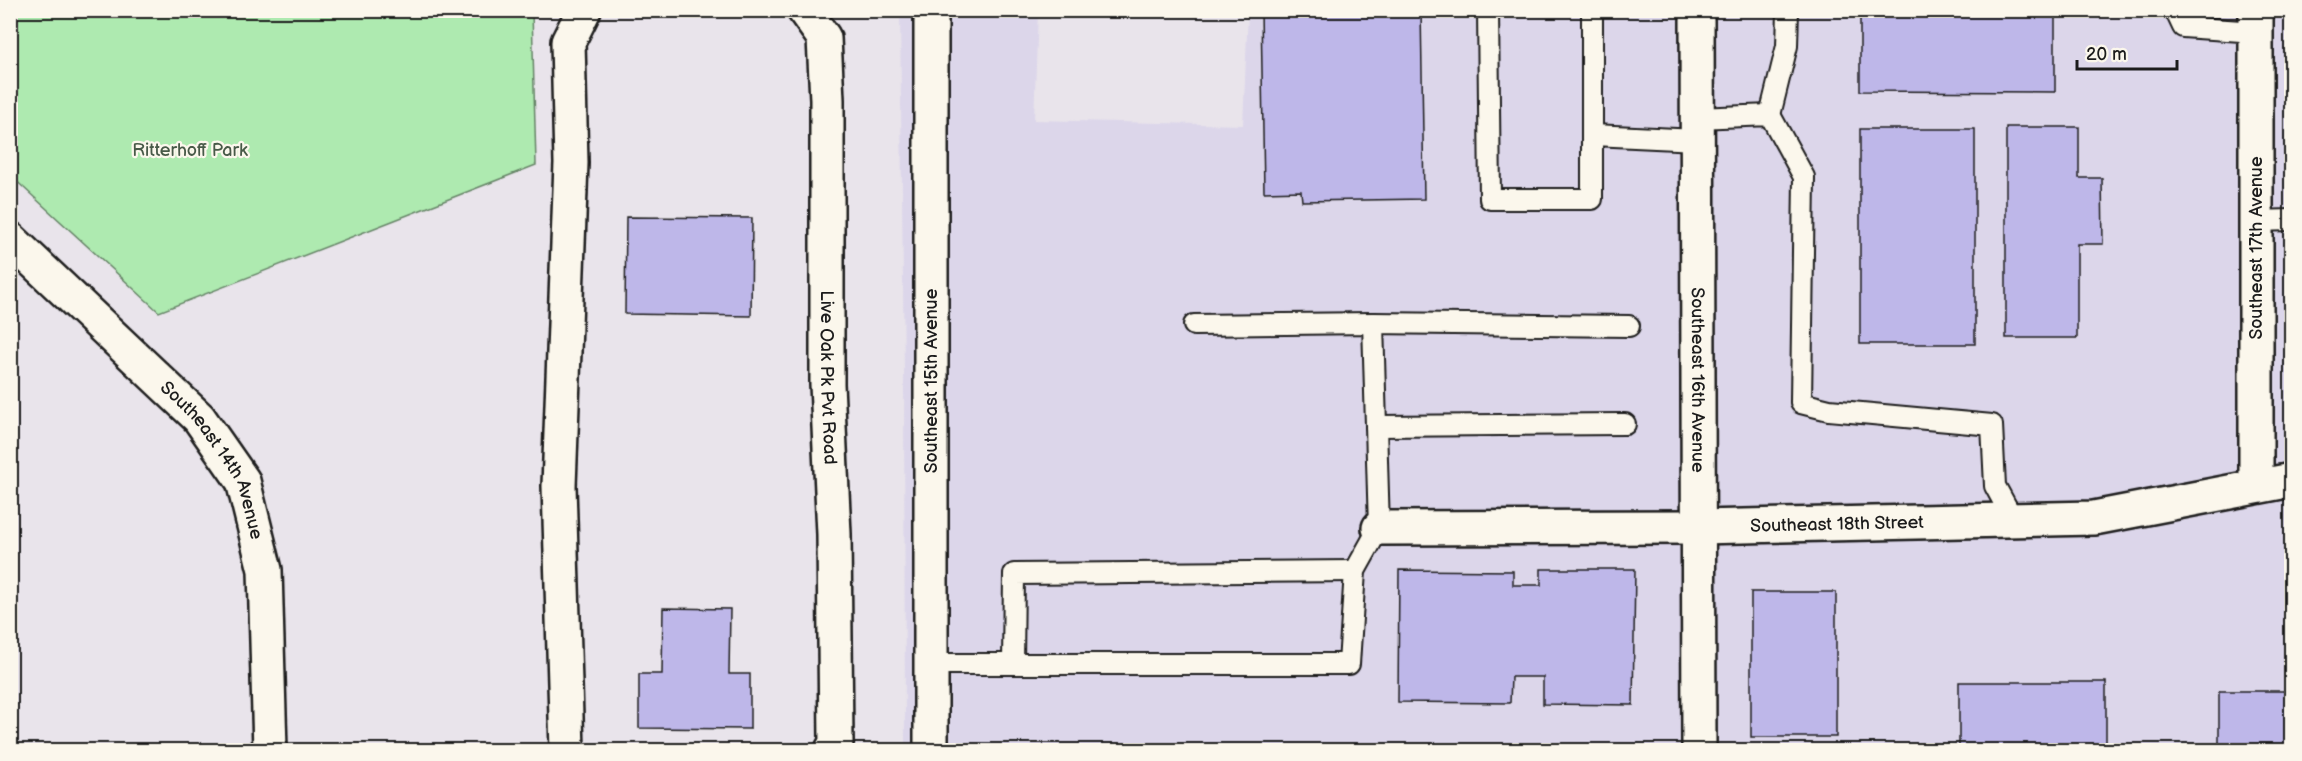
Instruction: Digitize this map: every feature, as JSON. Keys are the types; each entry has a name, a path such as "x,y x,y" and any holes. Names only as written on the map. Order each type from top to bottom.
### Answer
{"street":[{"path":"567,750 559,486 571,163 568,42 584,10"},
{"name":"Live Oak Pk Pvt Road","path":"804,10 824,38 827,100 827,384 834,534 836,743 832,750"},
{"name":"Southeast 15th Avenue","path":"931,10 931,750"},
{"name":"Southeast 16th Avenue","path":"1697,10 1699,750"},
{"name":"Southeast 17th Avenue","path":"2256,21 2256,486"},
{"name":"Southeast 14th Avenue","path":"10,239 199,418 243,480 265,570 270,750"},
{"name":"Southeast 18th Street","path":"1379,528 1699,527 2094,518 2292,480"}],"lane":[{"path":"1488,10 1490,199 1592,199 1592,10"},
{"path":"1788,10 1787,46 1770,115 1804,177 1801,403 1829,410 1992,425 1995,486 2014,521"},
{"path":"2175,10 2183,27 2256,21"},
{"path":"1593,135 1697,129 1770,115"},
{"path":"2256,221 2292,220"},
{"path":"931,664 1349,664 1355,571 1379,528 1373,323"},
{"path":"1194,325 1373,323 1629,326"},
{"path":"1376,426 1625,424"},
{"path":"1013,664 1014,574 1355,571"}],"shaded area":[{"path":"900,11 1038,11 1034,120 1243,125 1248,11 2291,11 2291,750 905,750"}],"green space":[{"name":"Ritterhoff Park","path":"10,11 532,11 536,165 159,312 11,176"}],"building":[{"path":"1261,10 1421,10 1424,199 1302,201 1301,191 1264,192"},
{"path":"1860,10 2055,10 2055,92 1860,91"},
{"path":"2006,127 2079,127 2079,178 2102,178 2103,244 2077,244 2077,338 2006,338"},
{"path":"1860,129 1975,129 1975,344 1860,344"},
{"path":"626,217 752,218 751,316 625,314"},
{"path":"1541,569 1635,569 1633,705 1543,704 1543,677 1511,677 1510,703 1398,702 1399,570 1513,571 1513,585 1541,585"},
{"path":"1751,592 1836,592 1836,737 1751,737"},
{"path":"663,608 730,609 729,674 750,674 750,729 639,728 639,674 662,674"},
{"path":"1959,682 2106,682 2106,750 1959,750"},
{"path":"2219,691 2292,691 2292,750 2219,750"}]}
